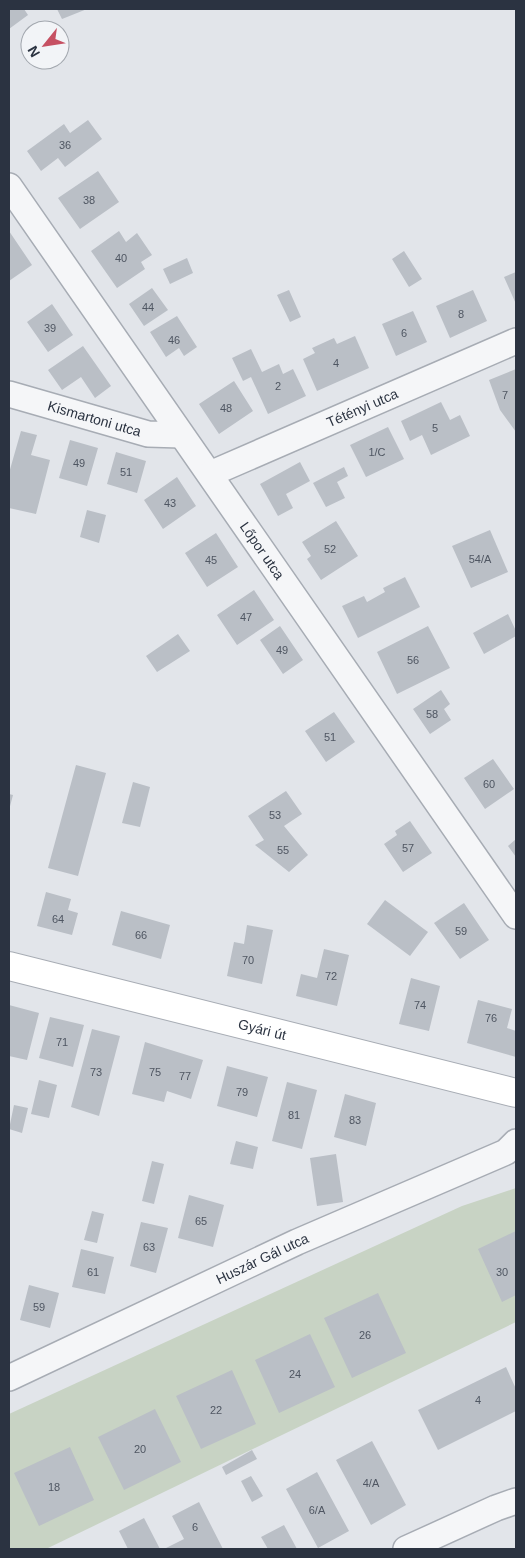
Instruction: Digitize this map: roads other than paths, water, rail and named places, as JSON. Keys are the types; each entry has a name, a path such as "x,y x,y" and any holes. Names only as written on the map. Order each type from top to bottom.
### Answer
{"street":[{"name":"Lőpor utca","path":"9,186 516,916"},
{"name":"Tétényi utca","path":"210,474 516,340"},
{"name":"Kismartoni utca","path":"9,394 148,434 182,435"},
{"name":"Gyári út","path":"9,966 516,1093"},
{"name":"Huszár Gál utca","path":"9,1378 297,1242 506,1152 516,1142"},
{"path":"406,1549 496,1508 516,1501"}]}
